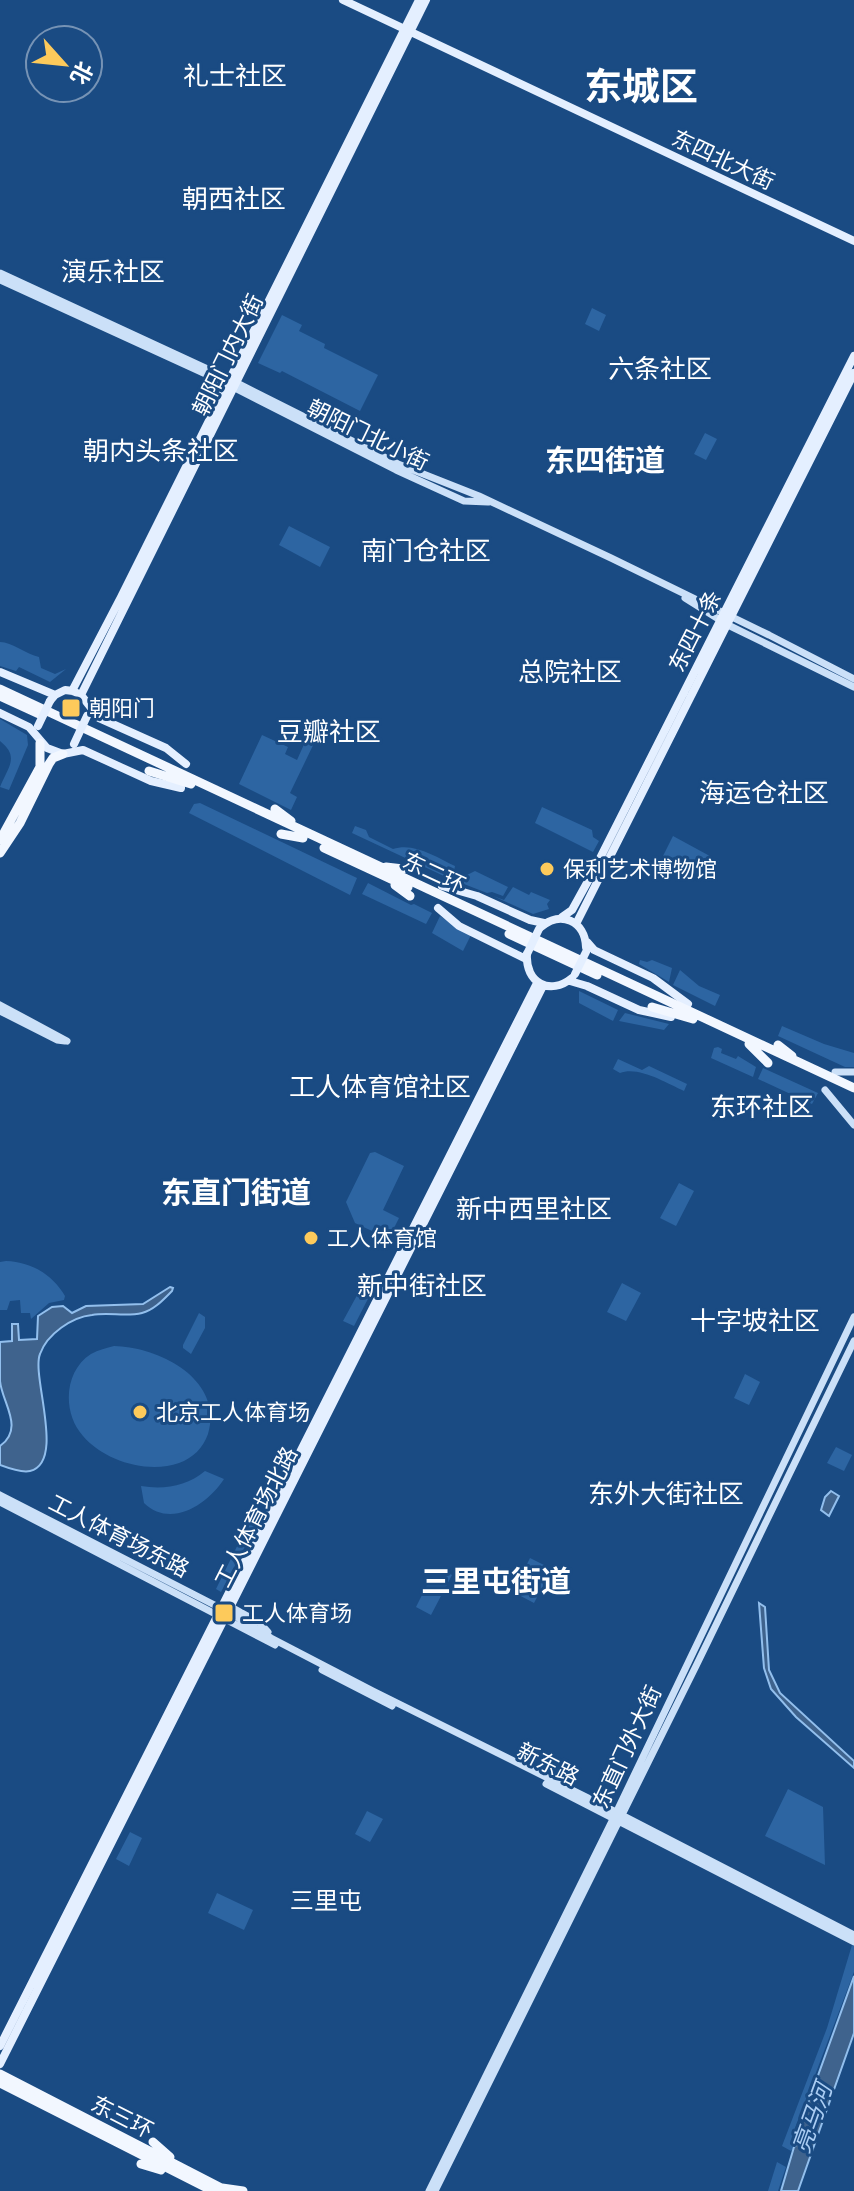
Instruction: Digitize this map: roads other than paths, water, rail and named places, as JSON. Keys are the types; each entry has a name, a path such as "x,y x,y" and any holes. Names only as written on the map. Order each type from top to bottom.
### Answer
{"highway":[{"name":"东二环","path":"0,689 305,836 854,1088"},
{"name":"东二环","path":"0,696 186,786 305,836"},
{"path":"0,840 40,767 38,734"},
{"path":"0,853 20,823 49,764 69,749"},
{"path":"149,771 186,786"},
{"path":"275,809 305,836"},
{"path":"281,834 305,836"},
{"path":"379,870 403,869"},
{"name":"东二环","path":"379,870 854,1094"},
{"path":"379,870 410,896"},
{"path":"664,1000 688,1004"},
{"path":"652,1007 693,1019"},
{"path":"706,1019 720,1018"},
{"path":"749,1044 768,1063"},
{"path":"778,1045 800,1064"},
{"name":"东三环","path":"0,2074 37,2097 180,2171 220,2190 243,2191"},
{"name":"东三环","path":"0,2083 37,2097"},
{"path":"153,2142 180,2171"},
{"path":"141,2164 180,2171"}],"main road":[{"name":"东四北大街","path":"343,0 852,241"},
{"path":"407,31 419,0"},
{"path":"407,31 426,0"},
{"name":"朝阳门内大街","path":"72,691 407,31"},
{"path":"0,273 231,383"},
{"path":"0,280 231,383"},
{"name":"东四十条","path":"577,922 854,356"},
{"name":"东四十条","path":"562,917 572,910 593,872 854,373"},
{"name":"朝阳门内大街","path":"81,695 231,383"},
{"name":"朝阳门北小街","path":"231,383 396,470 473,503 491,502"},
{"name":"朝阳门北小街","path":"231,383 398,464 491,502 674,589 727,619"},
{"path":"473,503 485,513"},
{"path":"727,619 854,679"},
{"path":"727,619 854,687"},
{"path":"0,672 52,698"},
{"path":"38,734 52,698 65,690 72,691 81,695 88,712 166,748 186,764"},
{"path":"69,749 88,712"},
{"path":"0,713 69,749 83,750 151,781 186,786"},
{"path":"442,886 477,896 541,926"},
{"path":"438,908 459,926 527,956"},
{"path":"562,917 577,922 586,947 573,977 559,987 540,984 530,975 527,956 541,926 562,917"},
{"path":"586,947 653,978 688,1004"},
{"path":"573,977 639,1010 671,1017"},
{"name":"工人体育场北路","path":"0,2064 540,984"},
{"path":"0,1008 67,1041 57,1040 0,1008"},
{"path":"835,1072 854,1072"},
{"path":"825,1090 854,1125"},
{"name":"东直门外大街","path":"435,2191 617,1817 854,1317"},
{"path":"839,1347 853,1343"},
{"name":"东直门外大街","path":"429,2191 853,1343"},
{"name":"工人体育场东路","path":"0,1495 225,1612"},
{"name":"工人体育场东路","path":"0,1502 225,1612"},
{"name":"工人体育场北路","path":"0,2046 225,1612"},
{"name":"新东路","path":"225,1612 260,1623 271,1638 854,1942"},
{"name":"新东路","path":"225,1612 359,1689 854,1935"}],"water":[{"path":"170,1287 172,1291 146,1312 84,1316 54,1333 43,1347 38,1365 47,1436 45,1452 40,1464 30,1471 0,1465 0,1446 7,1439 12,1423 0,1381 0,1342 12,1341 12,1324 18,1324 19,1340 37,1339 38,1316 52,1307 63,1306 72,1313 86,1306 143,1304"},
{"path":"831,1491 839,1496 829,1516 821,1510 825,1497"},
{"path":"759,1603 765,1607 769,1670 780,1693 854,1761 854,1768 796,1717 771,1689 764,1668"},
{"name":"亮马河","path":"854,1976 854,2033 798,2191 781,2191 794,2147 798,2144 799,2128"}],"place":[{"name":"朝阳门","path":"71,708"},
{"name":"保利艺术博物馆","path":"547,869"},
{"name":"工人体育馆","path":"311,1238"},
{"name":"北京工人体育场","path":"140,1412"},
{"name":"工人体育场","path":"224,1613"}],"district":[{"name":"礼士社区","path":"235,76"},
{"name":"东城区","path":"641,87"},
{"name":"朝西社区","path":"234,199"},
{"name":"演乐社区","path":"113,272"},
{"name":"六条社区","path":"660,369"},
{"name":"朝内头条社区","path":"161,451"},
{"name":"东四街道","path":"605,460"},
{"name":"南门仓社区","path":"426,551"},
{"name":"总院社区","path":"570,672"},
{"name":"豆瓣社区","path":"329,732"},
{"name":"海运仓社区","path":"764,793"},
{"name":"工人体育馆社区","path":"380,1087"},
{"name":"东环社区","path":"762,1107"},
{"name":"东直门街道","path":"236,1192"},
{"name":"新中西里社区","path":"534,1209"},
{"name":"新中街社区","path":"422,1286"},
{"name":"十字坡社区","path":"755,1321"},
{"name":"东外大街社区","path":"666,1494"},
{"name":"三里屯街道","path":"496,1581"},
{"name":"三里屯","path":"326,1900"}]}
